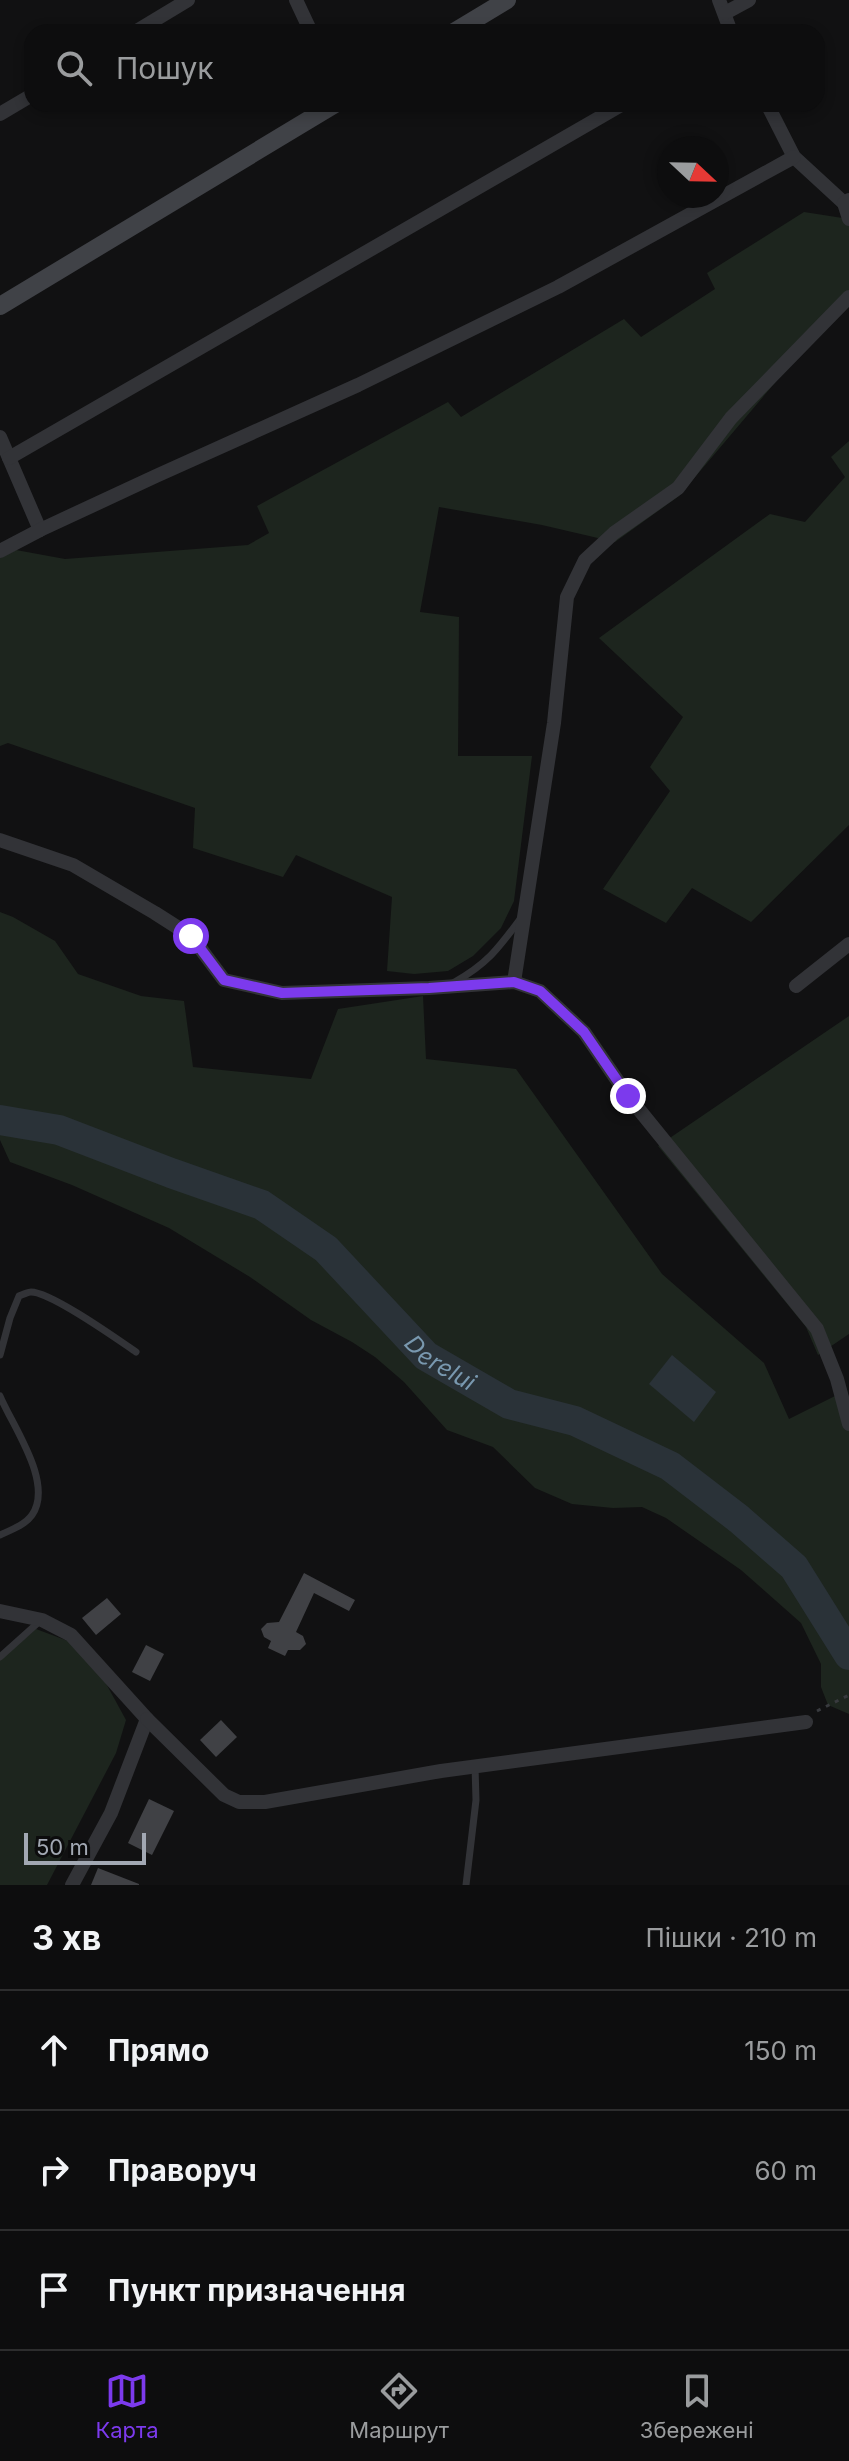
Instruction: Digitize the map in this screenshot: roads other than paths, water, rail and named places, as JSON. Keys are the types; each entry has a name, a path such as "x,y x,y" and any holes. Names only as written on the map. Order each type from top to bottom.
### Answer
{"main road":[{"path":"467,24 507,0"},
{"path":"0,306 322,112"}],"street":[{"path":"148,24 188,0"},
{"path":"296,0 307,24"},
{"path":"722,6 749,0"},
{"path":"0,114 24,100"},
{"path":"9,458 609,112"},
{"path":"771,112 794,157 847,202 849,219"},
{"path":"0,551 358,385 558,287 794,157"},
{"path":"514,982 554,723 567,597 585,560 614,533 678,488 731,418 849,297"},
{"path":"0,437 40,530"},
{"path":"0,840 73,865 155,913 191,936 224,980 282,993 514,982 540,991 584,1032 637,1108 817,1329 837,1379 849,1424"},
{"path":"796,986 849,944"},
{"path":"0,1611 42,1620 71,1635 147,1719 224,1795 239,1802 265,1802 475,1766 806,1722"},
{"path":"72,1885 111,1813 147,1719"}],"lane":[{"path":"445,987 477,969 500,947 525,913"},
{"path":"0,1355 19,1296 30,1292 43,1295 88,1320 136,1352"},
{"path":"0,1396 30,1457 39,1483 39,1500 32,1515 0,1535"},
{"path":"0,1657 42,1620"},
{"path":"466,1885 476,1800 475,1766"}],"waterway":[{"name":"Derelui","path":"0,1120 59,1130 262,1205 326,1249 426,1356 509,1404 575,1421 670,1466 739,1519 794,1567 849,1655"}]}
